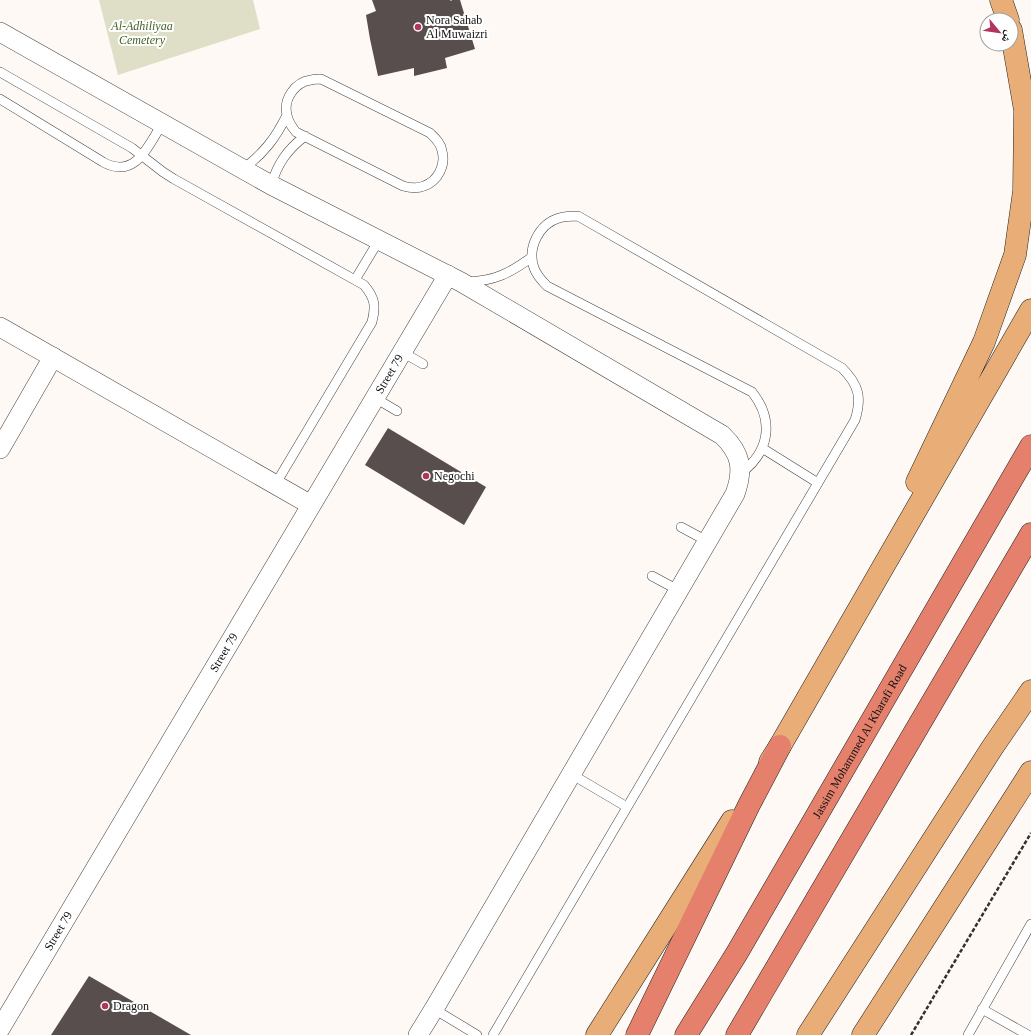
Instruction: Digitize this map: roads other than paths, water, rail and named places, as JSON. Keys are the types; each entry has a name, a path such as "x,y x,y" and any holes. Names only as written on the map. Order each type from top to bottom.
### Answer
{"highway":[{"name":"Jassim Mohammed Al Kharafi Road","path":"686,1035 737,953 1031,446"},
{"path":"737,1035 1031,534"},
{"path":"637,1035 749,805 780,746"}],"main road":[{"path":"1001,0 1005,12"},
{"path":"837,648 984,342 1015,255 1024,191 1025,110 1016,52"},
{"path":"597,1035 780,746 1031,310"},
{"path":"992,748 1031,679"},
{"path":"808,1035 992,748 1031,691"},
{"path":"863,1035 1031,772"}],"street":[{"path":"0,32 271,185 455,279 722,435 736,452 740,462 740,473 739,483 735,494 418,1035"},
{"name":"Street 79","path":"0,1029 402,352 455,279"},
{"path":"0,327 311,505"},
{"path":"0,449 53,357"}],"lane":[{"path":"0,72 132,148 174,179 364,285 370,293 374,302 375,312 372,322 275,485"},
{"path":"321,79 430,133 438,141 442,151 443,162 440,172 433,181 424,187 413,188 403,186 296,132 290,124 287,115 286,106 289,96 294,88 311,80 321,79"},
{"path":"0,99 109,166 124,167 137,161 143,155 162,124"},
{"path":"243,169 273,140 287,115"},
{"path":"271,185 280,163 295,144 305,136"},
{"path":"493,1035 855,420 859,398 856,386 850,376 842,368 578,216 558,218 550,222 536,237 532,257 534,268 539,278 547,286 752,392 758,400 765,416 765,438 757,458 740,473"},
{"path":"355,280 379,240"},
{"path":"455,279 480,281 499,276 516,268 532,257"},
{"path":"402,352 423,364"},
{"path":"375,398 397,411"},
{"path":"762,448 818,483"},
{"path":"681,526 707,541"},
{"path":"652,576 678,590"},
{"path":"571,774 627,807"},
{"path":"968,1035 1031,924"},
{"path":"434,1009 477,1035"},
{"path":"982,1009 1028,1035"}],"place":[{"name":"Nora Sahab Al Muwaizri","path":"418,27"},
{"name":"Negochi","path":"426,476"},
{"name":"Dragon","path":"105,1006"}],"park label":[{"name":"Al-Adhiliyaa Cemetery","path":"142,33"}]}
